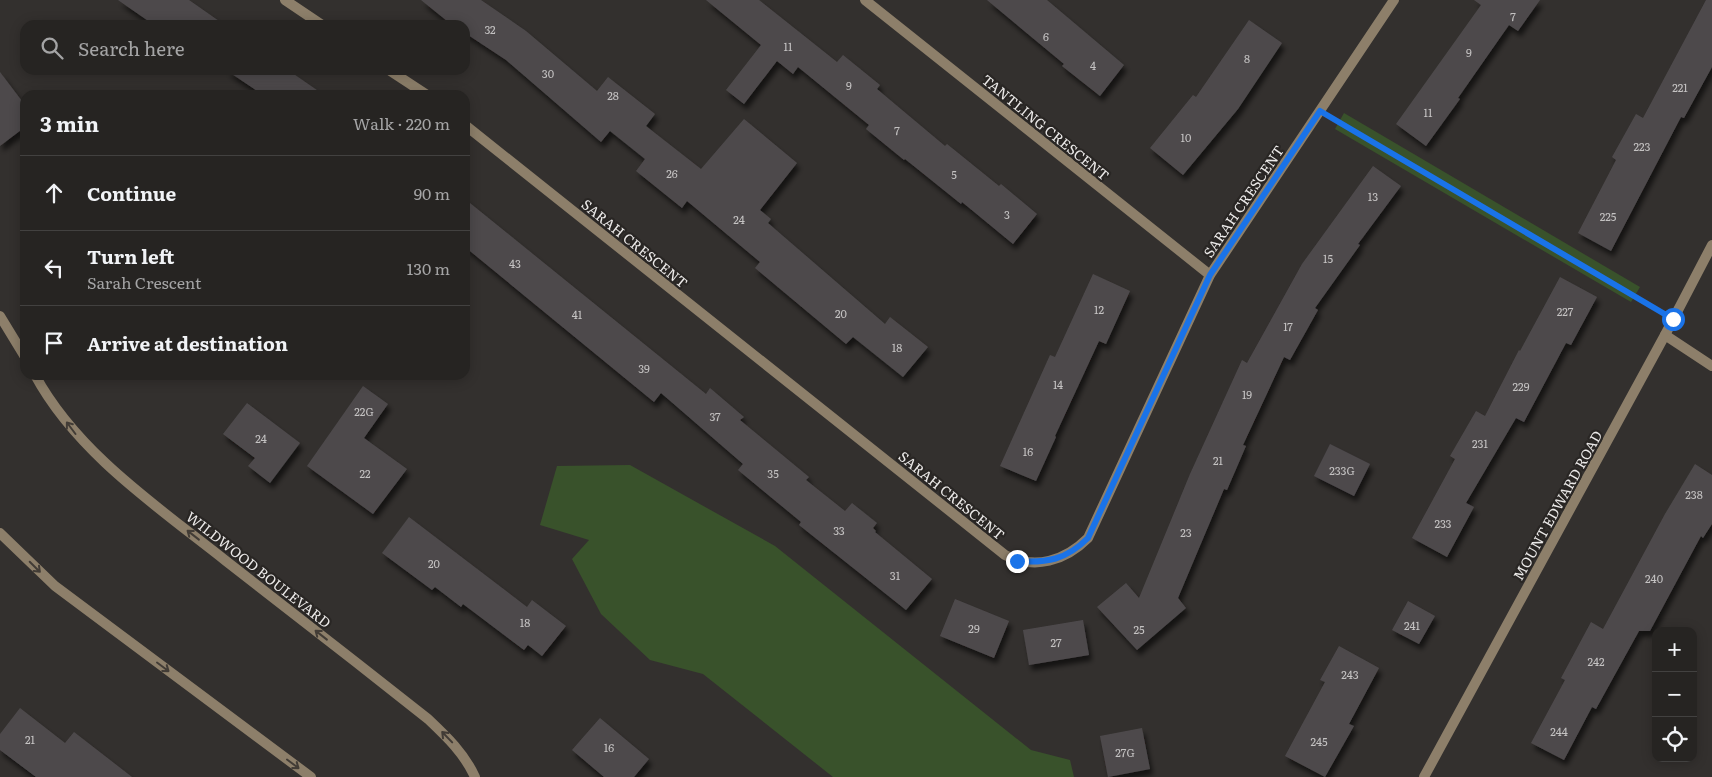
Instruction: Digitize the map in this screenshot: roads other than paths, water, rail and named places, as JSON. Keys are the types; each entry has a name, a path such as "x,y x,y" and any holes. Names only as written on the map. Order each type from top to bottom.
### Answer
{"street":[{"path":"284,0 314,20"},
{"name":"TANTLING CRESCENT","path":"865,0 1210,275"},
{"name":"SARAH CRESCENT","path":"470,129 1005,555 1017,561 1034,562 1061,558 1076,550 1088,538 1210,275 1394,0"},
{"path":"397,75 419,90"},
{"name":"MOUNT EDWARD ROAD","path":"1424,777 1665,335 1712,245"},
{"path":"0,316 20,349"},
{"path":"1665,335 1712,366"},
{"name":"WILDWOOD BOULEVARD","path":"38,380 76,434 137,491 428,719 450,739 467,761 475,777"},
{"path":"0,533 54,586 311,777"}]}
